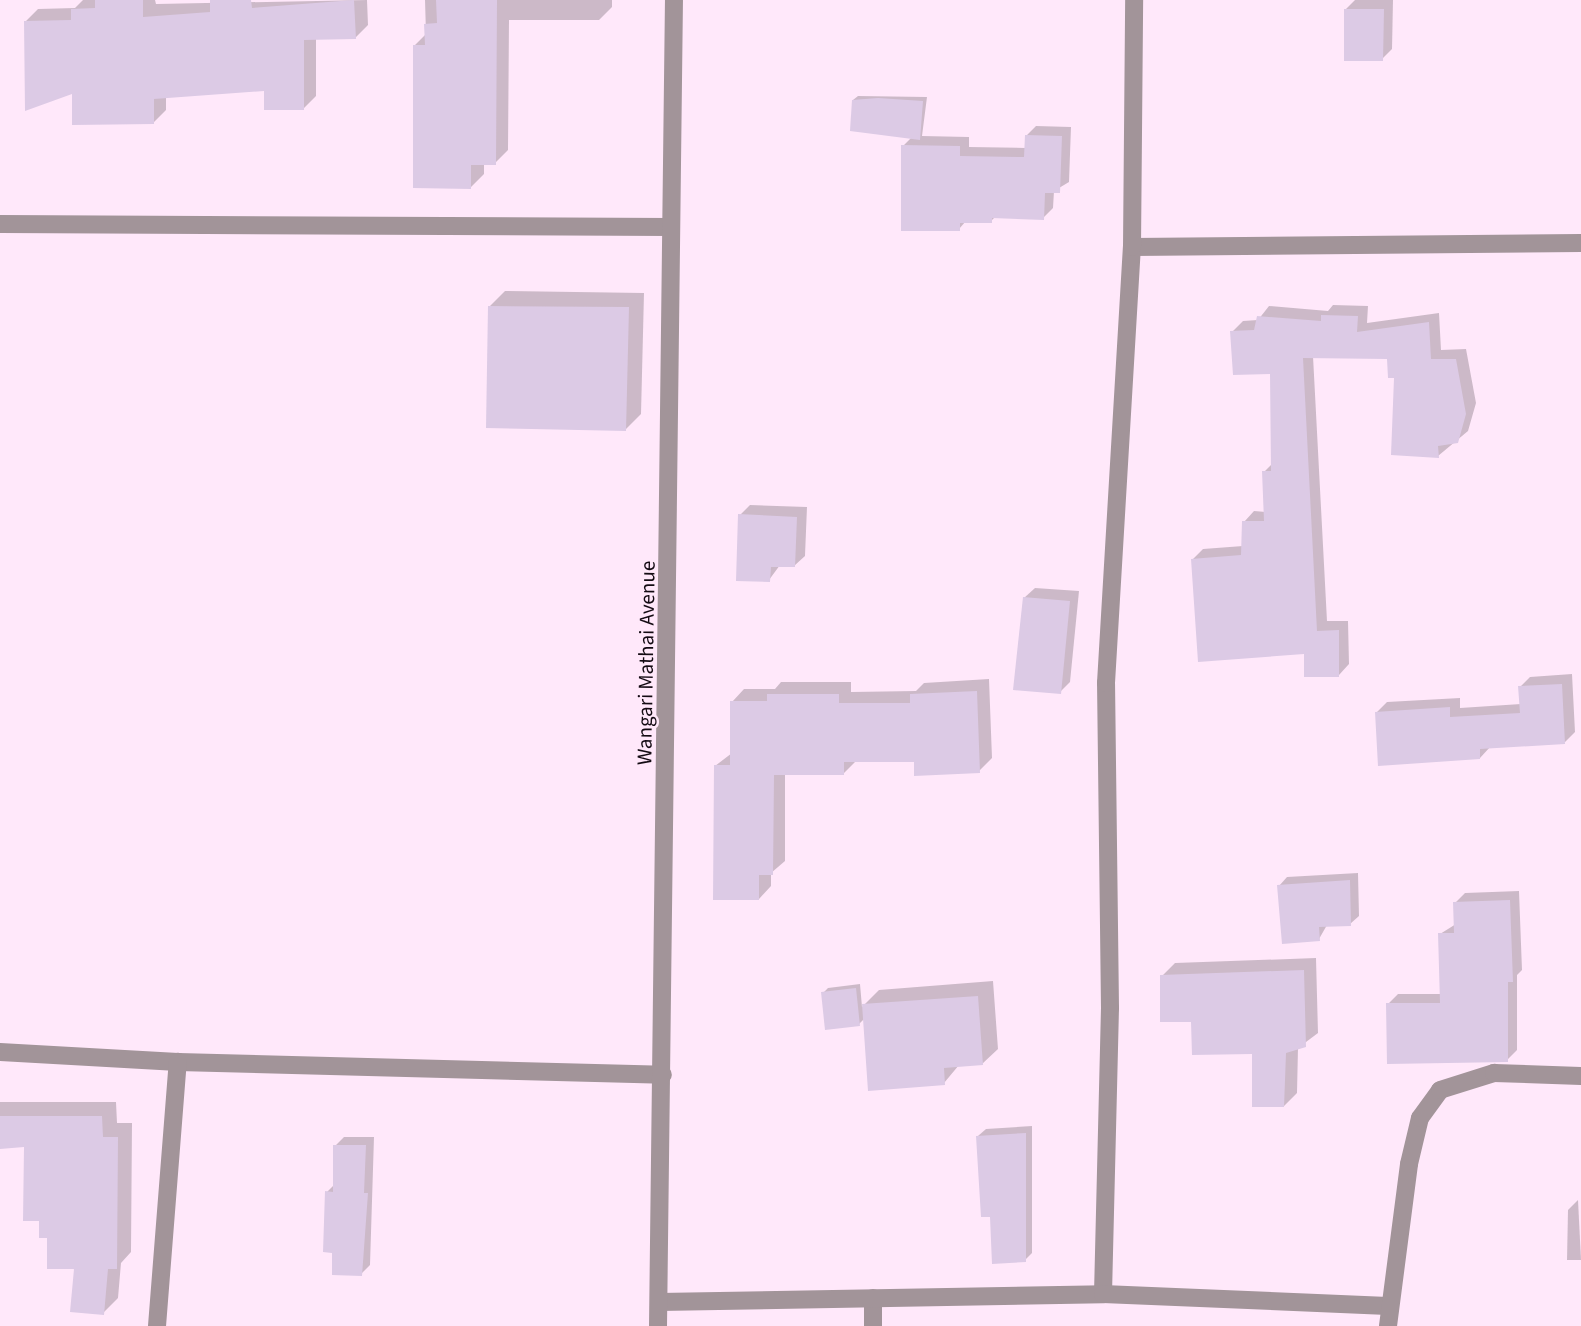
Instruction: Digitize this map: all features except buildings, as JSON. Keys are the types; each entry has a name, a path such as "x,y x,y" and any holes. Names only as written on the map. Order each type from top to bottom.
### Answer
{"street":[{"name":"Wangari Mathai Avenue","path":"658,1326 674,0"},
{"path":"1103,1294 1110,1008 1106,683 1132,247 1134,0"},
{"path":"0,224 671,227"},
{"path":"1132,247 1581,243"},
{"path":"0,1052 178,1062 663,1075"},
{"path":"157,1326 178,1062"},
{"path":"1388,1326 1388,1306 1409,1164 1420,1118 1440,1090 1494,1073 1581,1076"},
{"path":"659,1302 1103,1294 1388,1306"},
{"path":"873,1298 873,1326"}]}
